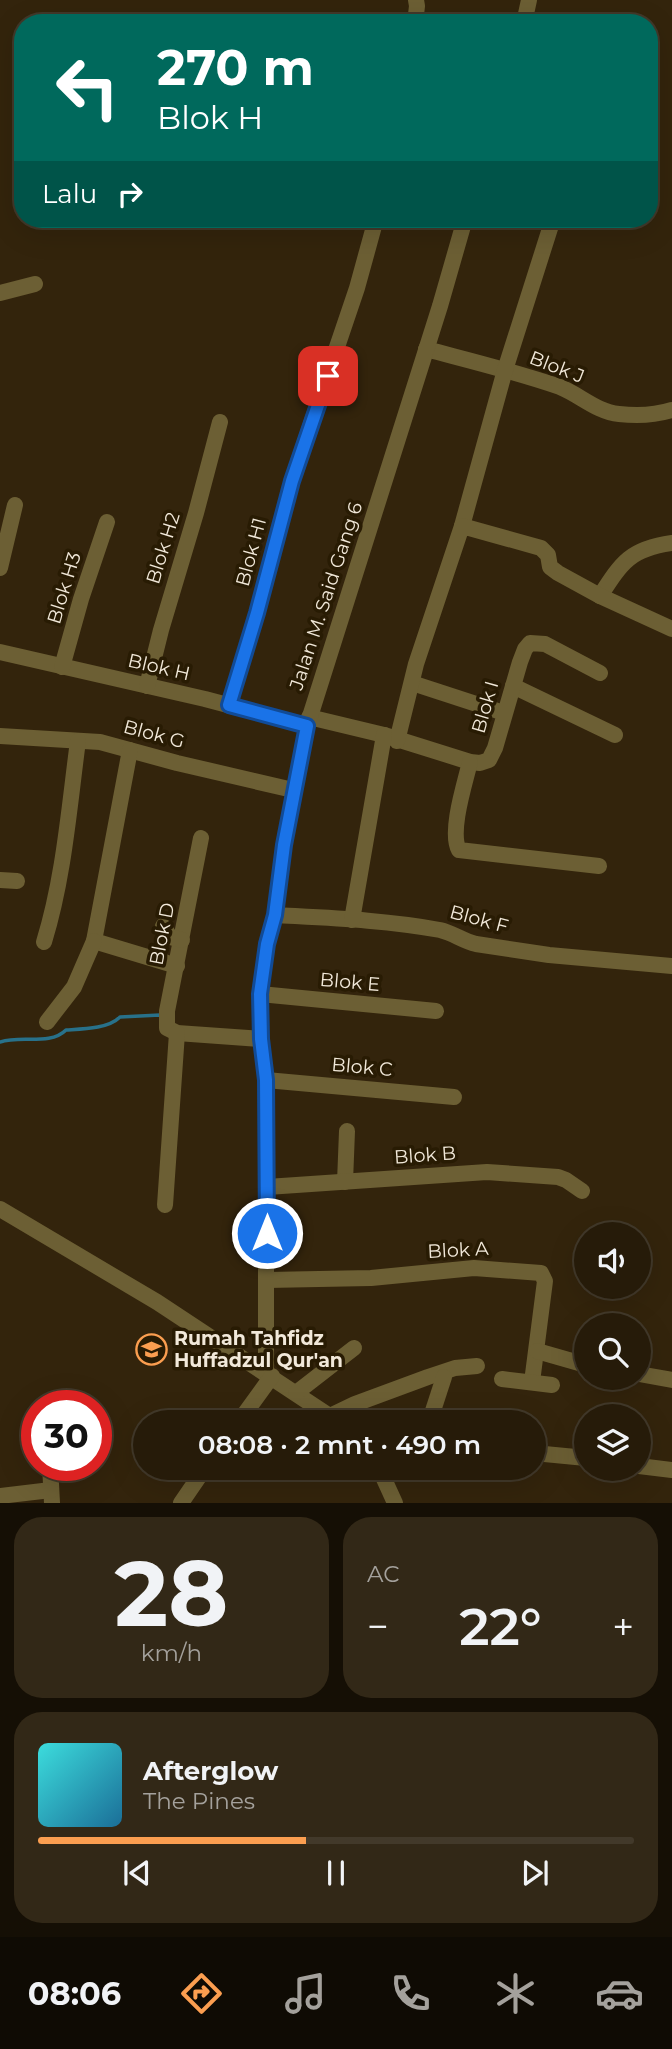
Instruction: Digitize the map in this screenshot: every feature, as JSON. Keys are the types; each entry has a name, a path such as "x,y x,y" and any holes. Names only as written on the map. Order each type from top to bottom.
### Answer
{"street":[{"name":"Blok H1","path":"229,705 292,481 357,288 374,228"},
{"name":"Jalan M. Said Gang 6","path":"269,1374 266,1080 261,1039 260,994 267,944 275,915 293,790 308,721 462,228"},
{"path":"352,920 391,738 462,526 505,370 550,228"},
{"path":"0,293 35,284"},
{"name":"Blok J","path":"426,349 563,388 604,410 618,414 657,414 672,410"},
{"name":"Blok H2","path":"147,686 219,422"},
{"path":"0,568 15,505"},
{"name":"Blok H3","path":"62,667 107,522"},
{"path":"462,526 541,548 548,555 550,566 558,573 600,596 672,629"},
{"path":"600,596 619,567 629,558 642,549 672,543"},
{"name":"Blok I","path":"470,762 489,760 495,748 527,645 534,642 545,644 600,673"},
{"name":"Blok H","path":"0,652 308,721"},
{"path":"411,683 504,713"},
{"path":"513,686 615,735"},
{"path":"308,721 391,738 470,762 458,817 456,846 459,850 599,866"},
{"name":"Blok G","path":"0,736 100,742 293,790"},
{"path":"44,942 60,878 78,741"},
{"path":"47,1022 74,987 94,941 130,750"},
{"name":"Blok D","path":"165,1205 170,1024 177,966 201,838"},
{"path":"0,880 17,881"},
{"name":"Blok F","path":"275,915 440,930 450,932 468,942 549,955 672,966"},
{"path":"163,926 170,937 182,940"},
{"path":"94,941 177,966"},
{"name":"Blok E","path":"260,994 436,1012"},
{"path":"170,1024 261,1039"},
{"name":"Blok C","path":"266,1080 453,1097"},
{"path":"345,1182 347,1132"},
{"name":"Blok B","path":"267,1186 487,1172 558,1177 582,1191"},
{"path":"0,1209 157,1302 322,1410"},
{"name":"Blok A","path":"267,1280 371,1278 474,1268 538,1272 543,1275 545,1281 532,1382"},
{"path":"296,1393 354,1348"},
{"path":"537,1351 574,1362"},
{"path":"347,1410 355,1404 428,1377 455,1368 477,1366"},
{"path":"246,1410 269,1374"},
{"path":"651,1376 672,1380"},
{"path":"433,1410 444,1377"},
{"path":"502,1379 552,1385"},
{"path":"546,1455 574,1457"},
{"path":"651,1468 672,1470"},
{"path":"181,1503 197,1480"},
{"path":"384,1480 395,1503"},
{"path":"0,1496 52,1497"}],"waterway":[{"path":"0,1042 52,1038 66,1030 102,1026 120,1017 163,1017"}],"place":[{"name":"Rumah Tahfidz Huffadzul Qur'an","path":"151,1349"}],"route":[{"path":"267,1233 266,1080 261,1039 260,994 267,944 275,915 293,790 307,726 229,705 292,481 328,376"}]}
